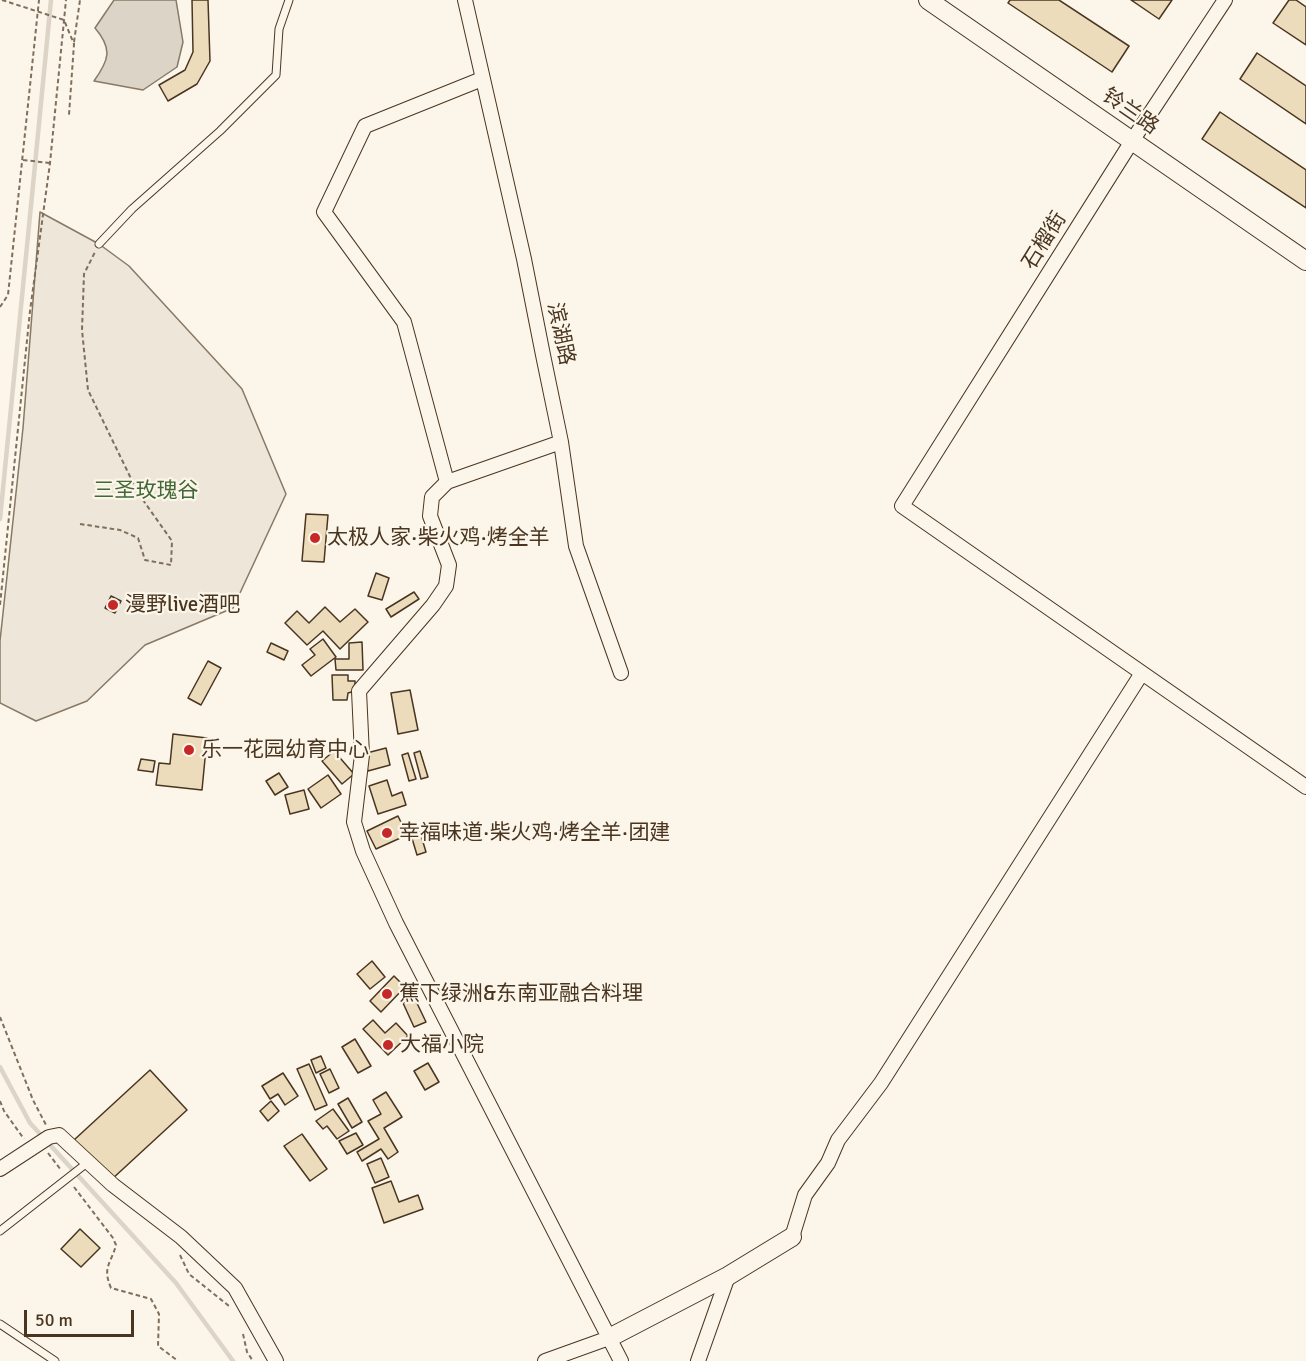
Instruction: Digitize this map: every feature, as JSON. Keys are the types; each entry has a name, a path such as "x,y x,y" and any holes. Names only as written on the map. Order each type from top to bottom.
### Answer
{"street":[{"name":"滨湖路","path":"465,0 524,259 561,442 576,546 621,673"},
{"name":"铃兰路","path":"928,0 1306,261"},
{"name":"石榴街","path":"1142,673 902,506 1132,141 1225,0"},
{"path":"447,482 404,322 324,212 364,126 482,79"},
{"path":"561,442 447,482 432,497 430,516 449,565 446,586 433,605 359,691 362,755 354,822 363,851 396,922 621,1361"},
{"path":"545,1361 609,1338 728,1276 792,1238 805,1195 828,1163 838,1140 881,1083 1142,673 1306,787"},
{"path":"0,1168 59,1135 84,1165 181,1237 235,1288 276,1361"},
{"path":"698,1361 728,1276"}],"lane":[{"path":"99,244 132,209 219,131 276,75 279,29 289,0"},
{"path":"0,1231 84,1165"},
{"path":"0,1324 55,1361"}],"path":[{"path":"2,0 64,20 74,44"},
{"path":"0,308 8,295 39,0"},
{"path":"0,605 30,311 50,163 66,0"},
{"path":"69,115 80,0"},
{"path":"23,160 50,163"},
{"path":"80,524 120,530 138,538 145,560 171,565 172,541 138,493 88,390 82,330 84,274 99,244"},
{"path":"0,1017 33,1100 43,1142 48,1153 69,1177 116,1245 107,1265 106,1276 111,1288 151,1299 159,1314 158,1346 178,1361"},
{"path":"0,1101 4,1111 43,1142"},
{"path":"178,1250 189,1274 233,1309"},
{"path":"243,1331 247,1352 253,1361"}],"green space":[{"name":"三圣玫瑰谷","path":"40,212 99,244 129,266 242,389 286,494 233,608 145,645 87,701 36,721 0,703 0,641 23,428"}],"shaded area":[{"path":"114,0 176,0 183,42 177,67 143,90 94,81 106,61 107,54 105,42 95,28"}],"building":[{"path":"192,0 208,0 210,61 197,84 168,101 159,85 185,70 193,52"},
{"path":"1010,0 1059,0 1129,46 1112,72 1008,3"},
{"path":"1131,0 1172,0 1159,19"},
{"path":"1289,0 1296,0 1306,7 1306,45 1273,23"},
{"path":"1257,53 1306,86 1306,124 1240,79"},
{"path":"1220,112 1306,170 1306,208 1202,139"},
{"name":"太极人家·柴火鸡·烤全羊","path":"306,514 328,515 324,562 302,561"},
{"path":"376,573 389,578 382,600 368,596"},
{"path":"414,592 419,599 391,617 386,609"},
{"name":"漫野live酒吧","path":"111,596 121,601 115,613 105,608"},
{"path":"325,607 340,622 355,609 368,622 340,649 323,631 307,645 285,623 297,611 309,623"},
{"path":"323,639 336,657 311,676 302,665 315,655 310,649"},
{"path":"362,642 363,670 336,670 335,659 349,659 349,643"},
{"path":"271,643 288,651 284,660 267,652"},
{"path":"208,661 221,668 201,705 188,698"},
{"path":"332,675 348,675 348,681 355,681 355,691 348,693 347,700 333,700"},
{"path":"410,690 418,730 398,734 391,693"},
{"name":"乐一花园幼育中心","path":"173,734 207,738 202,790 156,785 159,763 170,764"},
{"path":"386,748 390,765 368,771 363,754"},
{"path":"334,751 354,774 342,784 322,761"},
{"path":"420,751 428,777 421,779 414,753"},
{"path":"408,753 416,779 409,781 402,755"},
{"path":"141,759 155,761 153,772 138,770"},
{"path":"279,773 288,787 275,795 266,781"},
{"path":"328,775 341,794 321,808 308,789"},
{"path":"387,780 392,796 402,792 406,805 378,814 369,786"},
{"path":"304,790 309,809 290,814 285,795"},
{"name":"幸福味道·柴火鸡·烤全羊·团建","path":"398,816 407,835 376,849 367,831"},
{"path":"420,832 426,852 417,855 411,835"},
{"path":"372,961 385,977 370,989 357,974"},
{"name":"蕉下绿洲&东南亚融合料理","path":"394,976 405,987 381,1012 370,1001"},
{"path":"414,997 426,1022 414,1027 403,1003"},
{"name":"大福小院","path":"373,1020 385,1033 396,1023 408,1036 388,1055 363,1029"},
{"path":"355,1039 371,1066 358,1073 342,1047"},
{"path":"321,1056 326,1068 316,1073 311,1060"},
{"path":"428,1063 439,1082 425,1090 414,1071"},
{"path":"309,1064 327,1105 315,1110 297,1069"},
{"path":"330,1069 339,1088 329,1093 320,1074"},
{"path":"150,1070 187,1110 111,1180 74,1140"},
{"path":"283,1073 298,1096 285,1105 278,1094 270,1099 262,1086"},
{"path":"386,1092 402,1117 384,1128 398,1152 388,1159 381,1149 362,1161 357,1152 379,1139 368,1121 381,1114 373,1100"},
{"path":"348,1098 362,1122 352,1128 338,1104"},
{"path":"271,1101 279,1111 268,1121 260,1111"},
{"path":"333,1109 349,1131 337,1139 327,1126 323,1129 316,1121"},
{"path":"356,1133 363,1145 347,1154 339,1141"},
{"path":"302,1134 327,1169 310,1181 284,1146"},
{"path":"381,1158 389,1177 375,1183 367,1164"},
{"path":"391,1181 399,1202 418,1195 423,1209 384,1223 372,1188"},
{"path":"80,1229 100,1248 81,1267 61,1249"}],"waterway":[{"path":"0,519 51,0"},
{"path":"0,1067 30,1123 176,1283 233,1361"}],"place":[{"name":"太极人家·柴火鸡·烤全羊","path":"315,538"},
{"name":"漫野live酒吧","path":"113,605"},
{"name":"乐一花园幼育中心","path":"189,750"},
{"name":"幸福味道·柴火鸡·烤全羊·团建","path":"387,833"},
{"name":"蕉下绿洲&东南亚融合料理","path":"387,994"},
{"name":"大福小院","path":"388,1045"}]}
